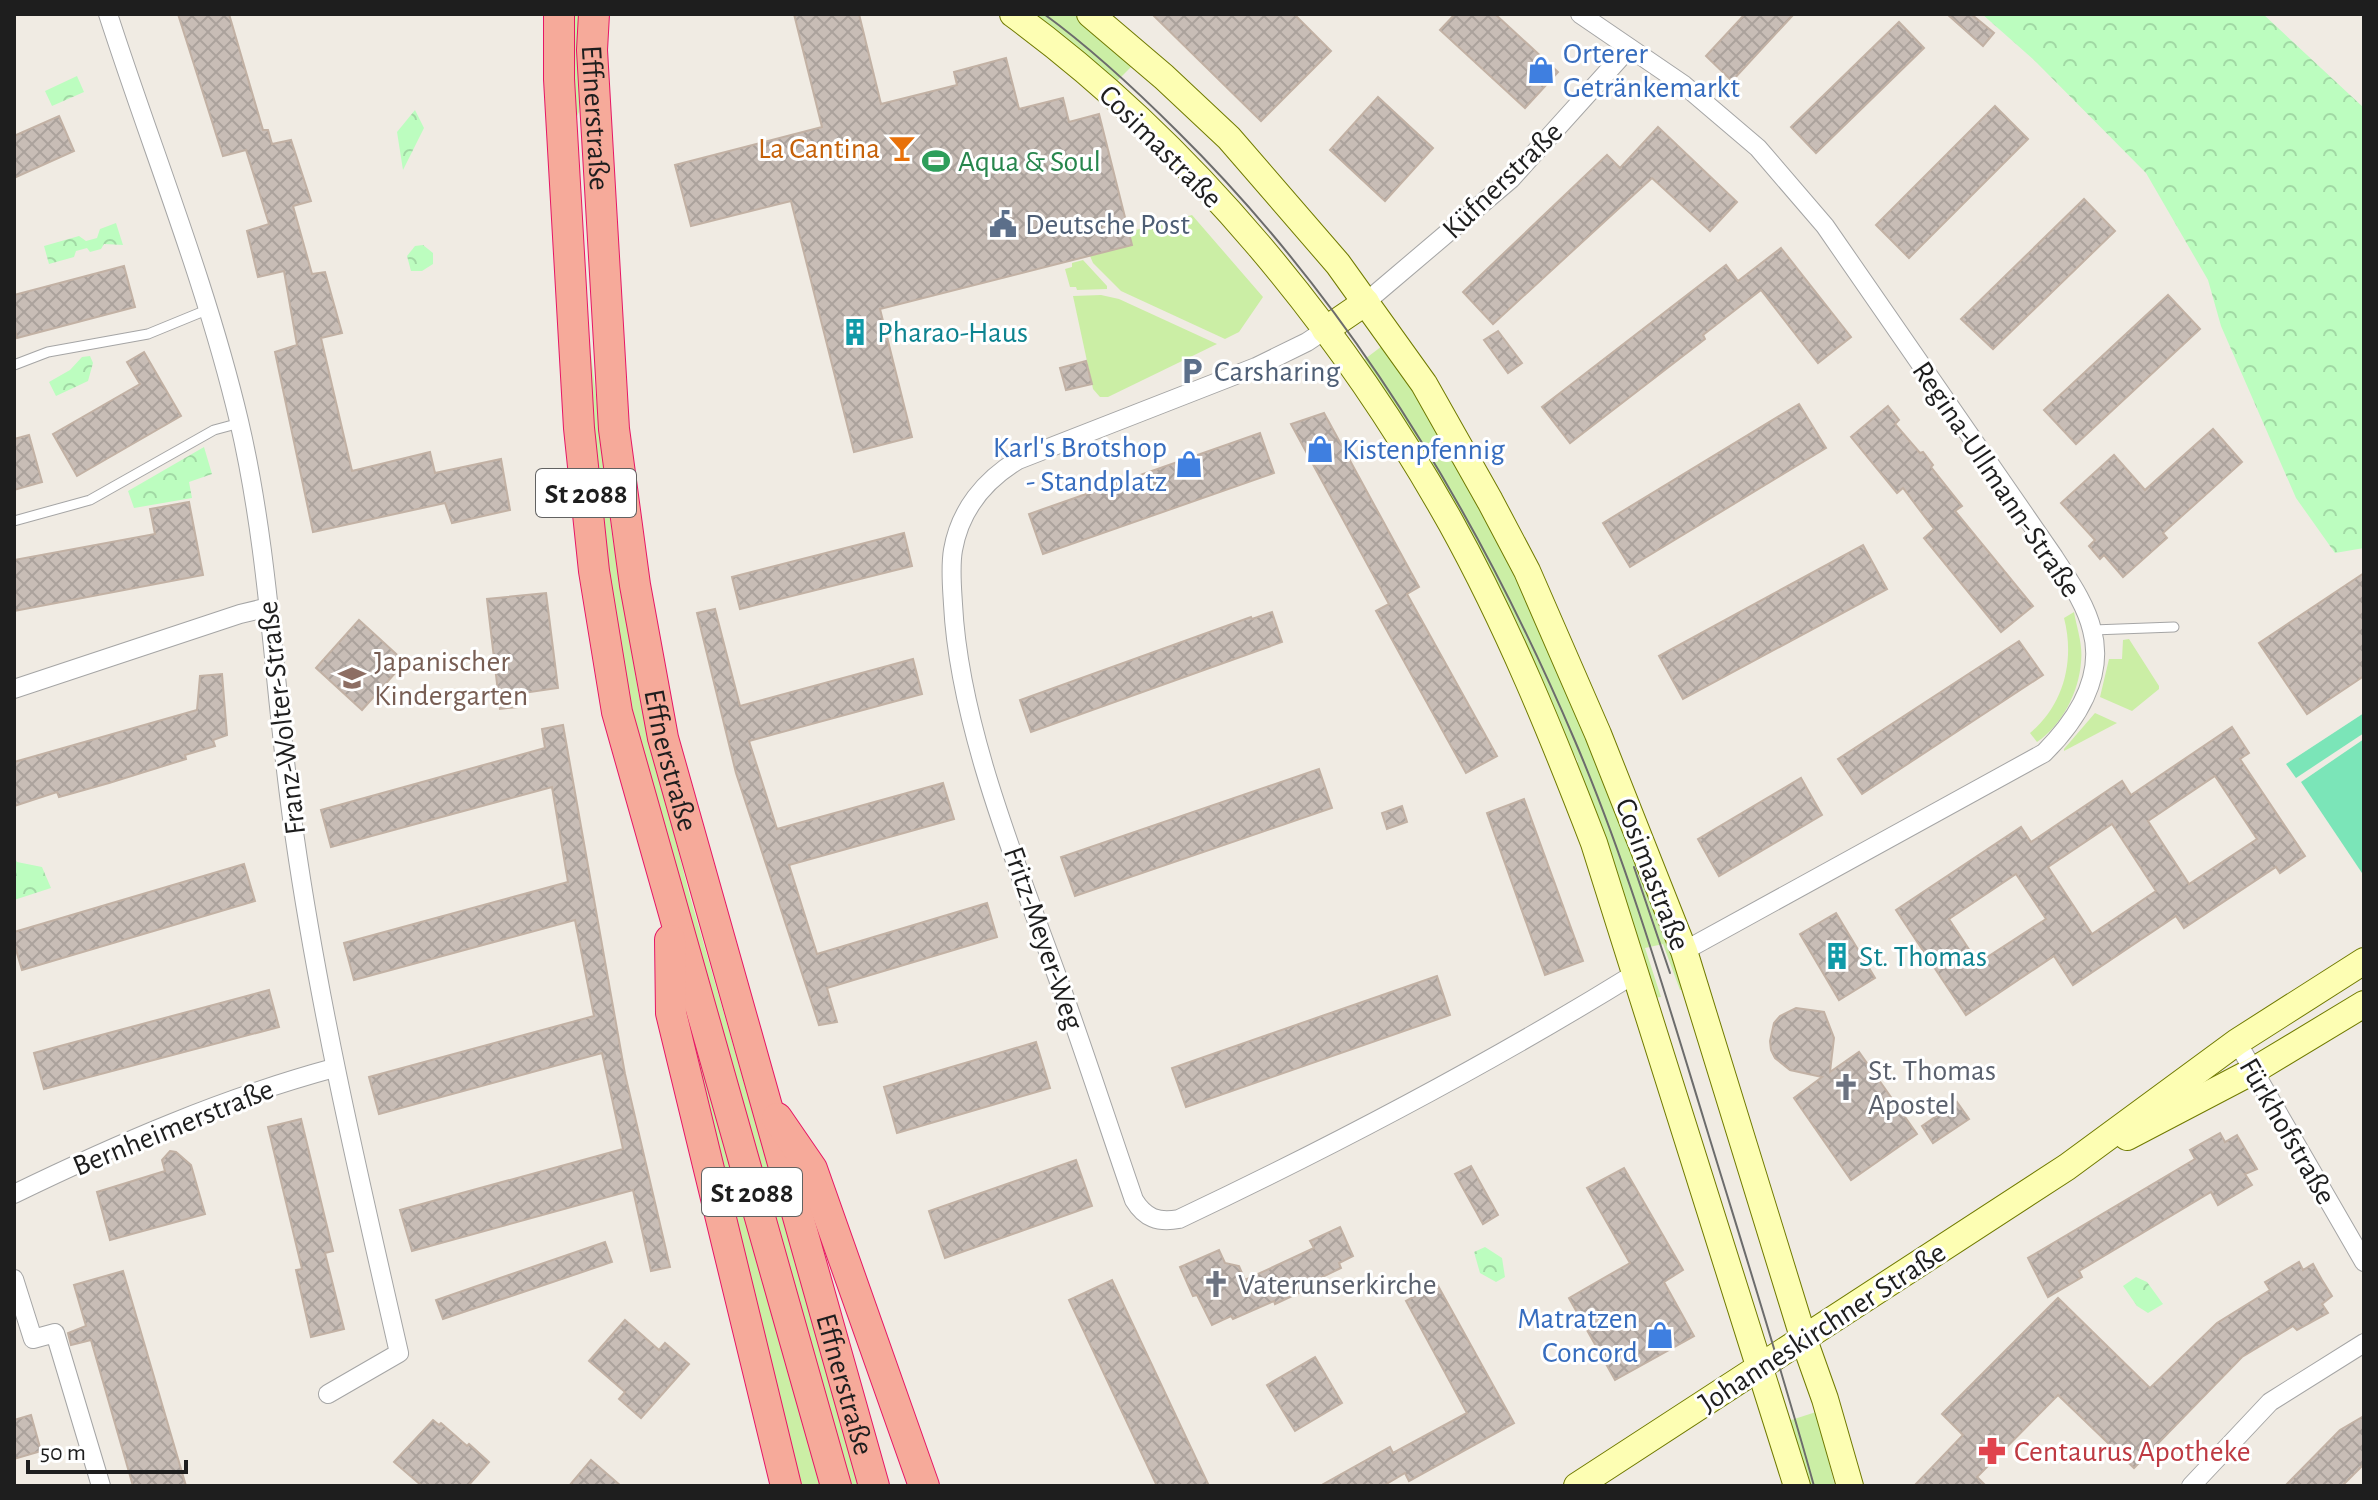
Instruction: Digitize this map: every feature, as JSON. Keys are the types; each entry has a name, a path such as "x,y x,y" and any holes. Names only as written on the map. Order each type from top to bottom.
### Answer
{"highway":[{"name":"Effnerstraße","path":"559,14 559,79 579,428 594,571 617,712 836,1486"},
{"name":"Effnerstraße","path":"594,14 592,50 614,429 635,585 663,738 874,1486"},
{"path":"669,898 671,1013 786,1486"},
{"path":"764,1098 812,1169 924,1486"}],"main road":[{"name":"Cosimastraße","path":"1013,14 1115,99 1193,175 1249,236 1325,330 1383,411 1414,460 1487,593 1558,749 1594,843 1797,1486"},
{"name":"Cosimastraße","path":"1090,14 1229,138 1328,252 1424,384 1527,571 1598,734 1684,951 1850,1486"},
{"path":"1325,330 1366,302"},
{"name":"Johanneskirchner Straße","path":"1577,1486 2067,1167 2237,1042 2364,961"},
{"name":"Johanneskirchner Straße","path":"2067,1167 2253,1071 2364,1004"}],"street":[{"name":"Franz-Wolter-Straße","path":"108,14 176,205 240,423 254,495 269,607 295,840 334,1068 399,1353 328,1394"},
{"name":"Regina-Ullmann-Straße","path":"1580,14 1684,85 1748,139 1825,226 2052,553 2077,594 2093,630 2094,667 2084,702 2067,729 2044,753 1684,951"},
{"name":"Küfnerstraße","path":"1366,302 1511,179 1629,48"},
{"name":"Fritz-Meyer-Weg","path":"1325,330 1256,367 1018,460 988,481 973,499 953,549 954,629 978,743 1015,859 1134,1200 1149,1217 1164,1222 1179,1219 1402,1108 1636,973"},
{"path":"14,689 269,607"},
{"name":"Fürkhofstraße","path":"2237,1042 2364,1262"},
{"name":"Bernheimerstraße","path":"14,1194 114,1146 173,1122 334,1068"},
{"path":"14,1279 33,1339 55,1333 101,1486"},
{"path":"2191,1486 2270,1402 2364,1343"}],"lane":[{"path":"14,365 48,352 148,334 209,309"},
{"path":"14,521 90,500 214,430 240,423"},
{"path":"2093,630 2174,627"}],"green space":[{"path":"570,14 579,14 579,112 574,122"},
{"path":"1032,14 1077,14 1135,63 1113,85"},
{"path":"1982,14 2263,14 2364,108 2364,548 2335,553 2296,498 2221,326 2208,280 2146,173 2035,61"},
{"path":"77,76 84,92 52,106 45,91"},
{"path":"415,110 424,128 403,170 397,132"},
{"path":"1192,215 1263,297 1239,332 1225,339 1121,291 1090,256 1131,245 1128,232"},
{"path":"116,223 123,245 104,244 101,249 90,252 87,248 76,251 74,257 49,264 44,246 79,236 86,241 97,238 100,229"},
{"path":"423,245 433,253 433,264 422,271 411,271 407,256 415,246"},
{"path":"1083,260 1107,289 1077,290 1070,287 1065,269"},
{"path":"1101,295 1119,299 1217,344 1108,397 1100,397 1093,389 1073,296"},
{"path":"584,327 590,345 612,534 639,696 689,893 861,1486 851,1486 678,895 629,698 601,535"},
{"path":"1386,343 1463,467 1567,682 1687,989 1680,990 1663,944 1645,948 1661,997 1652,998 1572,766 1578,762 1574,754 1568,755 1361,362"},
{"path":"90,356 93,363 88,381 56,396 49,382 70,370 82,357"},
{"path":"204,447 212,474 189,482 192,498 134,508 128,491"},
{"path":"2074,612 2081,649 2077,685 2068,707 2054,727 2037,742 2030,733 2051,709 2064,681 2068,650 2064,618"},
{"path":"2129,639 2159,686 2132,711 2100,697 2109,659 2122,659 2123,640"},
{"path":"2095,713 2117,723 2064,751 2064,749"},
{"path":"2364,713 2364,733 2296,778 2286,764"},
{"path":"2364,739 2364,876 2301,782"},
{"path":"14,856 17,862 42,867 51,888 14,900"},
{"path":"688,1018 824,1486 795,1486"},
{"path":"1485,1247 1502,1258 1505,1277 1496,1282 1480,1273 1474,1252"},
{"path":"2136,1277 2147,1282 2163,1304 2148,1313 2137,1306 2123,1286"},
{"path":"1816,1412 1835,1486 1804,1486 1785,1422"}],"building":[{"path":"178,14 229,14 263,130 268,130 272,144 291,140 311,201 293,206 312,274 325,272 342,333 321,338 352,471 430,452 435,473 501,459 510,510 452,523 445,503 313,532 275,352 297,345 284,271 258,277 247,231 269,224 246,150 223,156"},
{"path":"794,14 859,14 881,104 957,85 954,72 1006,58 1019,109 1063,98 1069,122 1099,114 1132,245 880,309 912,437 854,452 791,201 691,226 675,165 822,127"},
{"path":"1152,14 1294,14 1331,51 1261,121"},
{"path":"1455,14 1495,14 1558,72 1525,108 1440,30"},
{"path":"1745,14 1794,14 1732,81 1706,56"},
{"path":"1947,14 1971,14 1994,33 1983,46"},
{"path":"1899,22 1924,48 1816,153 1791,127"},
{"path":"1378,97 1433,148 1385,201 1330,150"},
{"path":"1995,106 2028,139 1909,258 1876,225"},
{"path":"59,116 74,151 14,178 14,136"},
{"path":"1658,127 1737,202 1710,231 1652,178 1493,324 1463,292 1607,155 1620,168"},
{"path":"2084,199 2115,231 1993,349 1961,319"},
{"path":"1781,248 1851,337 1818,363 1761,290 1703,335 1705,339 1570,443 1542,407 1726,265 1738,281"},
{"path":"124,266 135,307 17,338 14,295"},
{"path":"2168,295 2200,329 2076,444 2044,410"},
{"path":"1498,331 1522,363 1508,373 1484,340"},
{"path":"144,352 181,416 77,476 53,434 140,384 127,362"},
{"path":"1086,361 1092,384 1066,390 1060,368"},
{"path":"1799,404 1826,448 1630,567 1603,523"},
{"path":"1888,406 1899,420 1895,424 1920,453 1923,452 1962,506 1955,511 2033,606 2001,632 1924,538 1934,529 1903,488 1897,493 1851,437"},
{"path":"1324,413 1419,587 1407,594 1497,756 1466,773 1376,611 1389,604 1291,424"},
{"path":"2213,429 2242,462 2163,533 2167,538 2123,577 2104,555 2100,559 2089,546 2095,540 2061,503 2114,455 2145,490"},
{"path":"1260,433 1274,473 1043,554 1029,514"},
{"path":"29,435 42,482 14,490 14,439"},
{"path":"189,502 203,575 14,611 14,560 155,534 150,509"},
{"path":"904,533 912,566 740,609 732,577"},
{"path":"1863,545 1887,589 1683,699 1659,656"},
{"path":"2364,573 2364,676 2307,714 2259,643"},
{"path":"546,593 558,688 516,694 517,707 500,709 487,599"},
{"path":"715,609 740,706 913,659 922,694 749,741 777,829 943,783 954,819 789,865 817,954 987,903 997,937 827,988 837,1022 819,1025 736,773 697,613"},
{"path":"1272,612 1282,642 1031,732 1020,700"},
{"path":"359,620 405,662 362,710 316,668"},
{"path":"2019,641 2043,675 1862,794 1838,759"},
{"path":"222,674 227,735 213,740 215,746 185,755 186,759 109,783 59,797 57,792 14,806 14,762 197,710 200,676"},
{"path":"563,725 625,1074 670,1267 651,1271 633,1190 412,1251 400,1210 623,1149 602,1053 379,1114 369,1077 594,1016 575,920 354,980 344,943 568,882 552,787 331,847 321,810 545,748 542,729"},
{"path":"2232,727 2249,753 2240,759 2305,856 2280,873 2276,867 2184,928 2176,916 2073,985 2054,956 1966,1015 1896,910 2021,827 2031,842 2122,781 2131,795","holes":["2215,776 2257,839 2189,884 2148,821","2112,824 2156,891 2092,934 2048,867","2016,874 2046,919 1978,963 1949,919"]},
{"path":"1319,769 1332,808 1075,896 1061,857"},
{"path":"1801,778 1822,815 1719,876 1698,839"},
{"path":"1524,799 1583,961 1545,975 1487,813"},
{"path":"1402,806 1407,822 1387,829 1382,813"},
{"path":"244,864 255,901 22,970 14,932"},
{"name":"St. Thomas","path":"1836,913 1875,978 1839,1000 1800,934"},
{"path":"1437,976 1450,1015 1186,1107 1172,1068"},
{"path":"269,990 279,1027 44,1089 34,1053"},
{"name":"St. Thomas Apostel","path":"1796,1008 1824,1012 1834,1038 1830,1072 1859,1052 1917,1134 1851,1180 1794,1098 1822,1077 1790,1070 1775,1058 1771,1050 1774,1023 1780,1016"},
{"path":"1036,1042 1050,1088 897,1133 884,1087"},
{"path":"1957,1102 1969,1119 1933,1143 1922,1126"},
{"path":"301,1119 333,1251 325,1253 344,1329 311,1337 296,1270 302,1269 268,1127"},
{"path":"2220,1133 2225,1142 2237,1135 2257,1169 2245,1174 2252,1185 2218,1205 2211,1192 2079,1271 2082,1277 2048,1297 2028,1258 2195,1159 2190,1150"},
{"path":"170,1151 176,1152 191,1165 205,1214 110,1240 97,1192 165,1171 162,1160"},
{"path":"1076,1160 1092,1206 945,1258 929,1211"},
{"path":"1471,1166 1498,1215 1483,1224 1455,1174"},
{"path":"1624,1168 1683,1270 1664,1282 1694,1336 1615,1380 1569,1298 1630,1263 1587,1188"},
{"path":"1340,1227 1353,1256 1339,1263 1341,1268 1318,1279 1320,1283 1275,1304 1274,1301 1212,1325 1197,1295 1193,1296 1180,1267 1219,1250 1225,1263 1239,1266 1245,1280 1314,1248 1310,1241"},
{"path":"605,1242 612,1262 443,1319 436,1300"},
{"path":"2299,1262 2303,1270 2313,1264 2332,1296 2322,1304 2328,1313 2297,1330 2293,1326 2242,1357 2134,1468 2058,1395 1977,1477 1986,1486 1914,1486 1963,1435 1942,1414 2058,1298 2150,1388 2217,1323 2270,1290 2265,1282"},
{"path":"123,1271 186,1486 133,1486 91,1340 71,1345 68,1333 86,1326 74,1285"},
{"path":"1112,1280 1209,1486 1157,1486 1069,1300"},
{"path":"1437,1284 1514,1423 1409,1481 1405,1473 1383,1486 1320,1486 1390,1447 1393,1453 1467,1413 1406,1301"},
{"path":"625,1320 659,1350 665,1343 689,1364 641,1418 619,1399 625,1392 589,1361"},
{"path":"1315,1357 1342,1403 1295,1431 1267,1385"},
{"path":"31,1415 41,1451 14,1459 14,1420"},
{"path":"2364,1416 2364,1464 2342,1486 2285,1486 2340,1430"},
{"path":"433,1420 489,1462 468,1486 422,1486 394,1462"},
{"path":"591,1460 621,1486 569,1486"}],"tram line":[{"path":"1044,14 1113,70 1178,132 1300,268 1355,341 1406,417 1497,575 1575,741 1628,881 1660,976 1814,1486"},
{"path":"1634,867 1670,973"}],"place":[{"name":"Orterer Getränkemarkt","path":"1541,70"},
{"name":"La Cantina","path":"902,148"},
{"name":"Aqua & Soul","path":"936,161"},
{"name":"Deutsche Post","path":"1003,224"},
{"name":"Pharao-Haus","path":"855,332"},
{"name":"Carsharing","path":"1192,371"},
{"name":"Kistenpfennig","path":"1320,449"},
{"name":"Karl's Brotshop - Standplatz","path":"1189,464"},
{"name":"Japanischer Kindergarten","path":"352,678"},
{"name":"St. Thomas","path":"1837,956"},
{"name":"St. Thomas Apostel","path":"1846,1087"},
{"name":"Vaterunserkirche","path":"1216,1284"},
{"name":"Matratzen Concord","path":"1660,1335"},
{"name":"Centaurus Apotheke","path":"1992,1451"}]}
